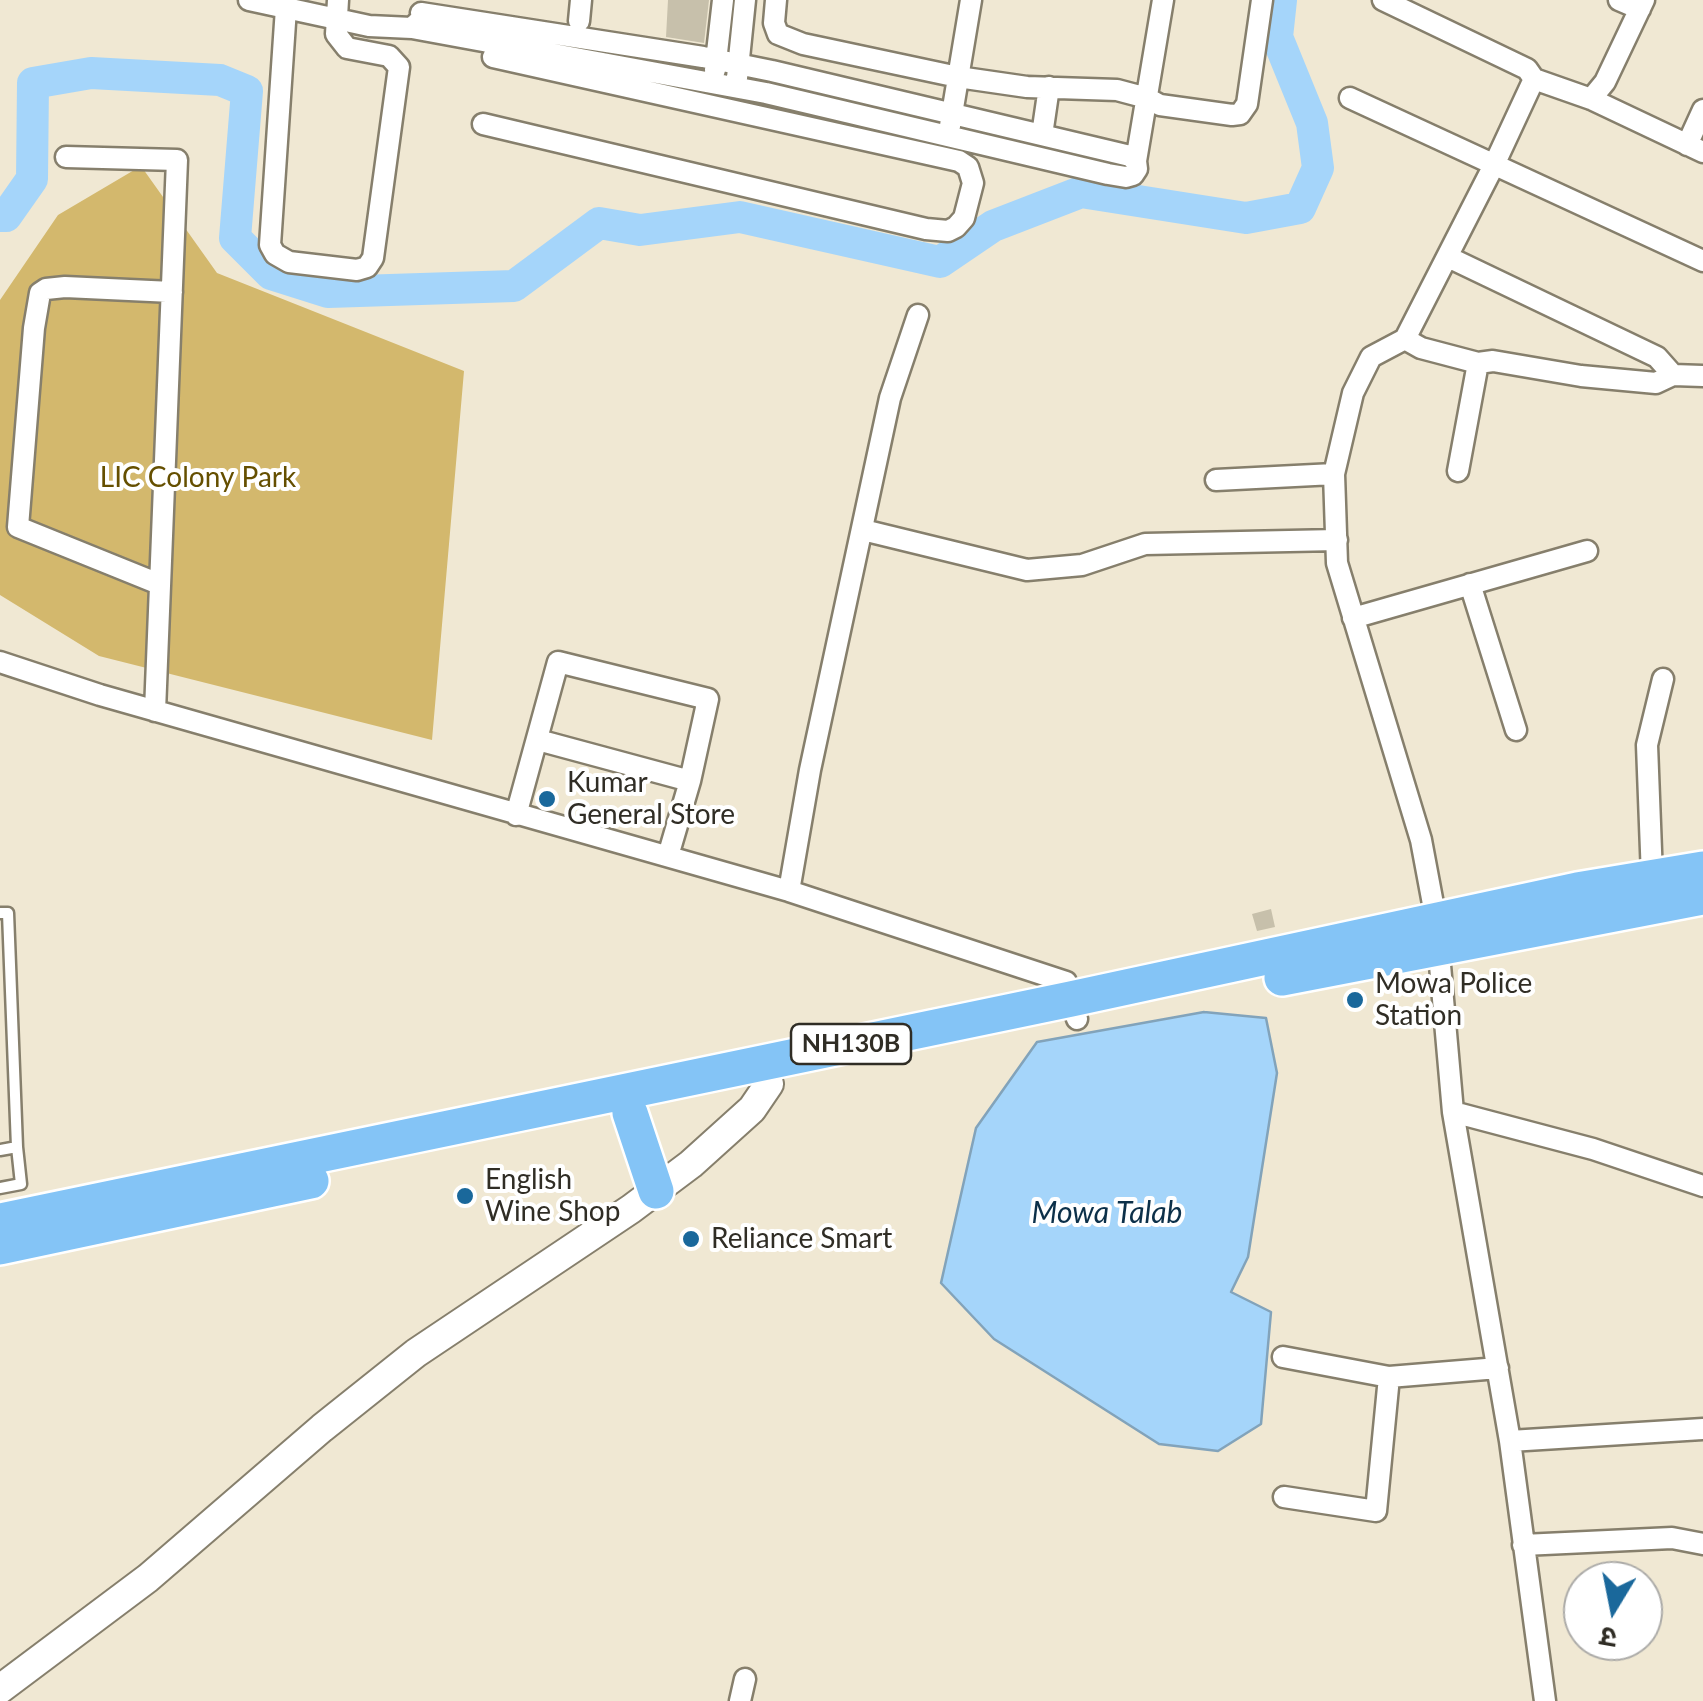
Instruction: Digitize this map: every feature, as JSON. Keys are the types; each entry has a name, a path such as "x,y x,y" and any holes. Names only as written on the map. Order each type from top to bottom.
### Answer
{"highway":[{"name":"NH130B","path":"1438,933 1577,890 1703,869"},
{"name":"NH130B","path":"0,1221 1074,1009 1438,933 1703,897"},
{"name":"NH130B","path":"0,1247 769,1084 1074,1009"},
{"path":"630,1114 656,1190"}],"street":[{"path":"250,0 286,8 337,10 369,26 419,14 716,59 1130,156 1136,161"},
{"path":"723,0 716,59 725,84"},
{"path":"720,108 725,84 738,64 745,0"},
{"path":"776,0 774,23 778,34 789,40 958,77 1049,88 1117,90 1160,105 1232,115 1244,110 1262,0"},
{"path":"948,136 972,0"},
{"path":"419,14 1126,178 1138,168 1136,161 1163,0"},
{"path":"1383,0 1526,69 1534,78 1695,148 1703,110"},
{"path":"1590,100 1605,82 1642,5 1619,0"},
{"path":"286,8 270,244 275,254 289,262 357,270 367,267 374,258 399,67 389,56 347,48 336,34 337,10"},
{"path":"482,124 926,229 948,231 964,218 973,176 968,166 959,161 493,57"},
{"path":"1534,78 1494,166 1405,339 1370,356 1353,392 1334,474 1338,563 1421,840 1438,933 1454,1112 1510,1442 1545,1701"},
{"path":"816,104 822,82"},
{"path":"1042,135 1049,88"},
{"path":"1350,98 1703,261"},
{"path":"884,121 889,99"},
{"path":"66,156 177,160 156,711"},
{"path":"1448,258 1657,357 1673,376"},
{"path":"159,584 9,524 40,292 65,287 172,292"},
{"path":"789,891 810,770 890,398 918,315"},
{"path":"1405,339 1421,348 1478,363 1492,361 1581,376 1656,383 1673,376 1703,376"},
{"path":"1458,470 1478,363"},
{"path":"1216,480 1334,474"},
{"path":"863,530 1027,570 1082,566 1145,544 1337,540"},
{"path":"1353,618 1586,551"},
{"path":"1470,584 1516,730"},
{"path":"0,662 156,711 789,891 1066,982 1074,1009"},
{"path":"516,814 558,662 708,700 668,856"},
{"path":"1652,878 1647,745 1663,679"},
{"path":"538,740 690,781"},
{"path":"0,1689 148,1578 322,1428 416,1353 691,1164 752,1109 769,1084"},
{"path":"1454,1112 1593,1150 1703,1186"},
{"path":"1282,1357 1389,1377 1498,1368"},
{"path":"1284,1497 1376,1511 1389,1377"},
{"path":"1510,1442 1703,1429"},
{"path":"1523,1545 1672,1538 1703,1544"},
{"path":"740,1701 745,1678"}],"lane":[{"path":"0,913 8,912 16,1148 21,1184 0,1188"},
{"path":"0,1150 16,1148"}],"green space":[{"name":"LIC Colony Park","path":"141,166 217,273 464,371 432,740 99,656 0,595 0,300 58,215"}],"water":[{"name":"Mowa Talab","path":"1204,1012 1266,1018 1277,1073 1248,1257 1231,1292 1271,1312 1261,1424 1218,1451 1159,1444 994,1339 941,1283 976,1128 1037,1042"}],"building":[{"path":"668,0 709,0 704,43 666,37"},
{"path":"1271,909 1275,927 1257,931 1252,914"}],"waterway":[{"path":"0,216 6,216 32,179 33,83 91,73 220,80 247,91 235,238 271,274 328,292 514,286 599,223 640,230 740,217 940,262 993,226 1081,192 1246,218 1300,208 1318,168 1312,123 1277,37 1281,0"}],"place":[{"name":"Kumar General Store","path":"547,799"},
{"name":"Mowa Police Station","path":"1355,1000"},
{"name":"English Wine Shop","path":"465,1196"},
{"name":"Reliance Smart","path":"691,1239"}]}
